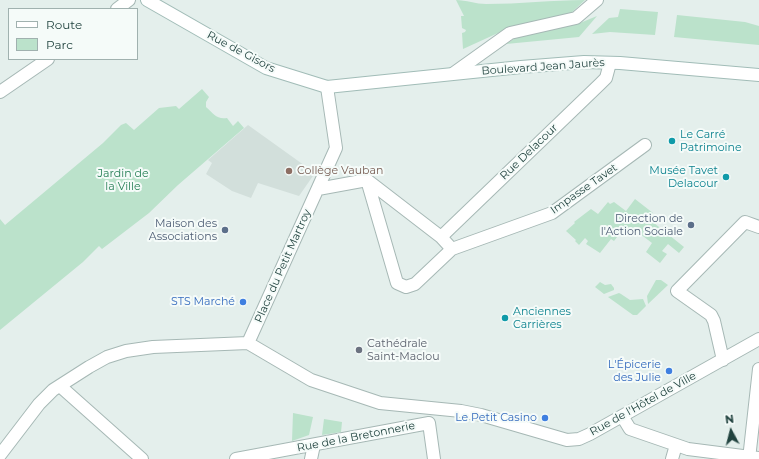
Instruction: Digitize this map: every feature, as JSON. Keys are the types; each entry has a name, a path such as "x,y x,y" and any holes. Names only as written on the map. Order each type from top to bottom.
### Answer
{"street":[{"path":"118,8 129,0"},
{"path":"454,74 510,33 576,18 597,0"},
{"name":"Rue de Gisors","path":"152,1 266,68 327,87"},
{"path":"0,92 47,60"},
{"name":"Boulevard Jean Jaurès","path":"327,87 550,64 584,62 610,62 759,75"},
{"name":"Rue Delacour","path":"441,237 606,78 610,62"},
{"name":"Place du Petit Martroy","path":"248,343 336,148 327,87"},
{"name":"Impasse Tavet","path":"452,249 552,213 645,145"},
{"path":"318,189 366,180 441,237 452,249 415,284 406,286 397,282 366,180"},
{"path":"722,360 714,321 711,315 677,291 745,222 759,227"},
{"name":"Rue de l'Hôtel de Ville","path":"248,343 311,380 380,403 461,411 481,415 559,439 567,440 579,439 590,434 759,339"},
{"path":"0,455 39,404 53,390 107,357 126,351 153,346 248,343"},
{"path":"622,416 630,429 688,449 752,458 759,370"},
{"path":"60,386 142,459"},
{"name":"Rue de la Bretonnerie","path":"236,459 429,423 434,459"},
{"path":"311,459 314,444"},
{"path":"672,459 676,445"}],"shaded area":[{"path":"248,125 315,173 299,196 258,183 251,198 232,191 206,174 212,163 208,160"}],"green space":[{"path":"456,0 486,4 585,0 570,14 509,28 463,49 462,33 466,30 462,28 461,16 464,16"},
{"path":"620,9 658,12 655,35 610,32 592,34 609,18 618,17"},
{"path":"677,15 745,22 759,26 759,45 674,37"},
{"path":"597,16 579,37 506,44 517,37 580,23"},
{"name":"Jardin de la Ville","path":"202,89 209,97 206,102 206,107 213,114 220,118 227,118 233,126 238,121 244,128 178,185 149,213 102,249 99,246 83,262 0,330 0,219 5,225 103,143 121,125 126,123 134,130 159,108 176,106 179,109"},
{"path":"635,199 653,213 649,219 684,247 679,253 668,244 662,251 667,254 660,263 646,252 652,243 631,227 628,230 624,228 614,241 611,239 600,253 586,244 588,241 585,238 579,245 575,241 576,240 566,231 575,223 574,222 591,209 598,214 608,202 610,204 614,202 626,211"},
{"path":"656,280 661,280 668,285 648,304 647,296"},
{"path":"600,282 605,285 611,284 614,290 604,294 595,287"},
{"path":"619,293 630,300 643,299 646,306 637,315 633,315 608,297"},
{"path":"293,413 313,417 309,435 292,441"},
{"path":"324,419 342,422 341,432 322,435"}],"place":[{"name":"Le Carré Patrimoine","path":"672,141"},
{"name":"Collège Vauban","path":"289,171"},
{"name":"Musée Tavet Delacour","path":"726,177"},
{"name":"Direction de l'Action Sociale","path":"691,225"},
{"name":"Maison des Associations","path":"225,230"},
{"name":"STS Marché","path":"243,302"},
{"name":"Anciennes Carrières","path":"505,318"},
{"name":"Cathédrale Saint-Maclou","path":"359,350"},
{"name":"L'Épicerie des Julie","path":"669,371"},
{"name":"Le Petit Casino","path":"545,418"}]}
